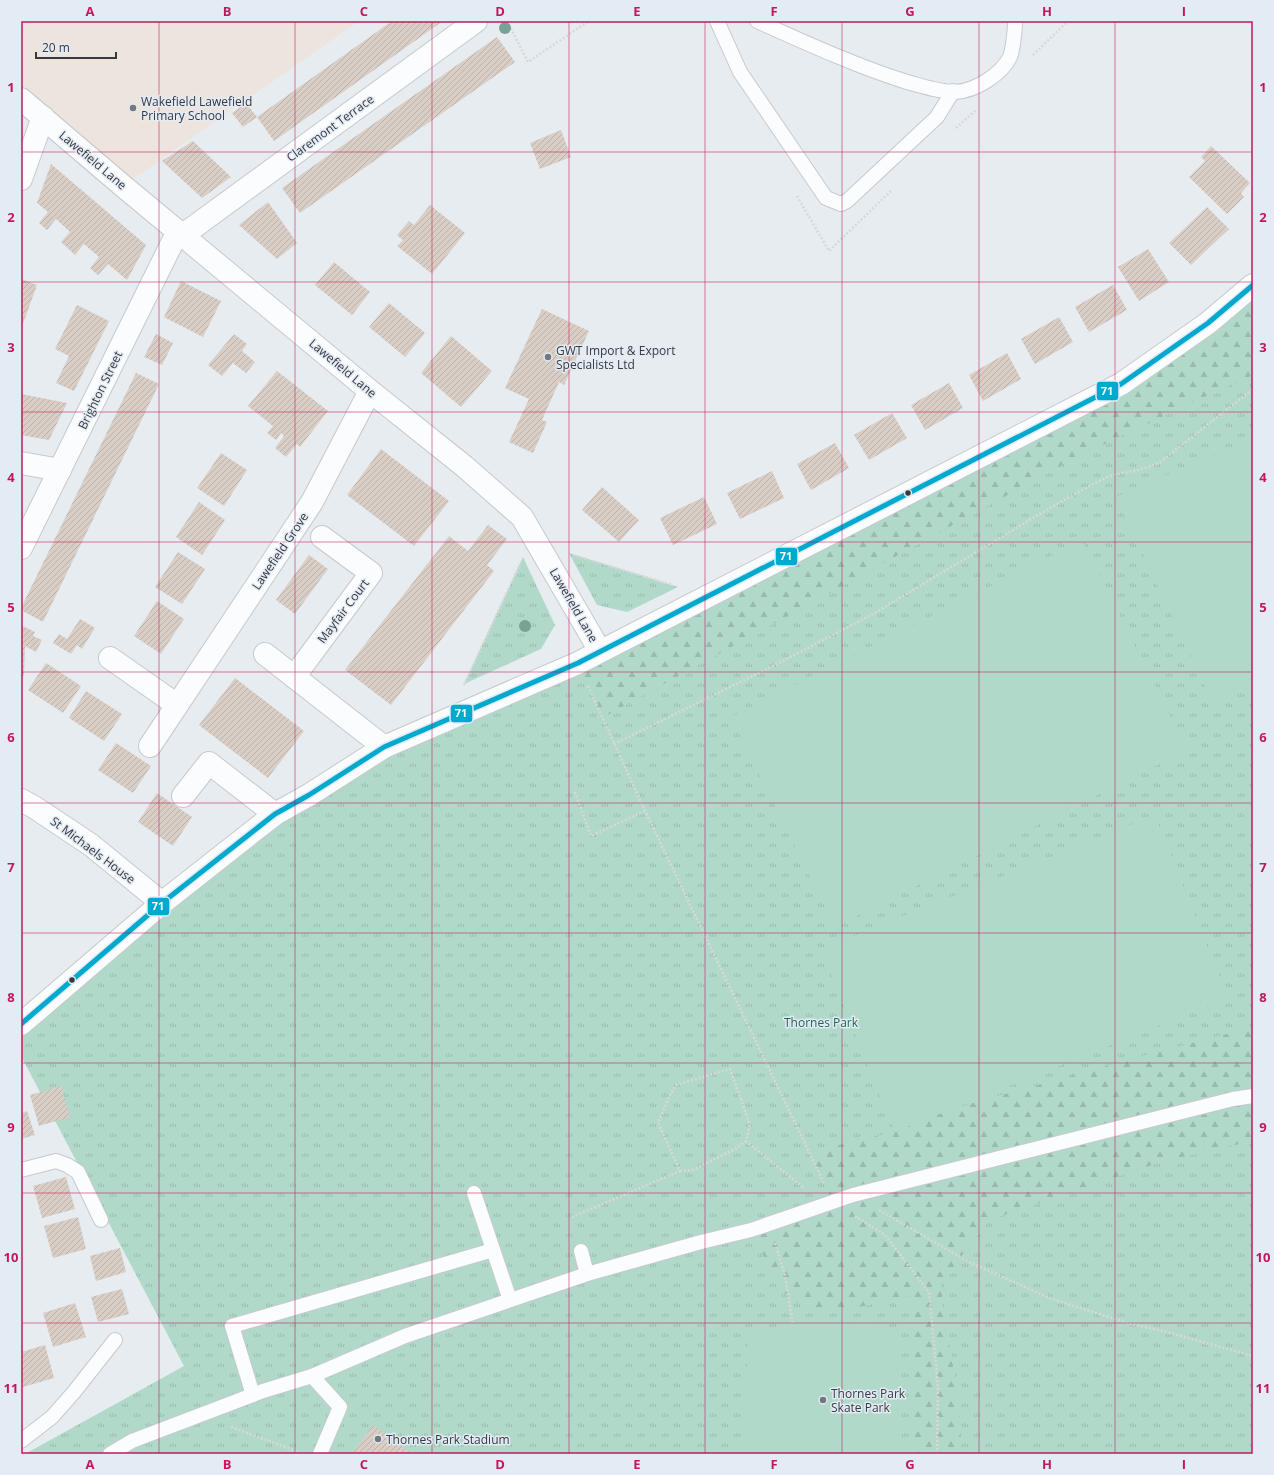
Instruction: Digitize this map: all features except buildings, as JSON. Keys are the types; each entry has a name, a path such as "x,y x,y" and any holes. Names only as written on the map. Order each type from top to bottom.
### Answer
{"street":[{"name":"Claremont Terrace","path":"181,233 476,21"},
{"name":"Lawefield Lane","path":"21,99 370,390 464,466 522,517 600,651 1121,384 1208,323 1253,285"},
{"path":"21,179 43,117"},
{"name":"Brighton Street","path":"21,548 181,233"},
{"name":"Lawefield Grove","path":"150,746 312,502 370,390"},
{"path":"21,463 60,470"},
{"name":"Mayfair Court","path":"294,677 371,573 322,537"},
{"path":"21,1024 162,903 275,814 309,795 384,747 578,663 600,651"},
{"path":"265,654 384,747"},
{"path":"110,658 177,705"},
{"path":"183,796 209,763 275,814"},
{"name":"St Michaels House","path":"21,800 91,845 162,903"}],"lane":[{"path":"717,21 740,72 826,198 834,202 841,204 853,196 937,117 953,91"},
{"path":"757,21 830,53 895,78 928,88 953,91 979,85 999,72 1010,56 1016,21"},
{"path":"110,1454 132,1441 263,1390 312,1376 405,1336 587,1274 701,1242 751,1230 853,1195 1233,1099 1253,1096"},
{"path":"21,1170 56,1161 68,1165 78,1172 101,1220"},
{"path":"474,1193 510,1300"},
{"path":"252,1395 232,1326 493,1250"},
{"path":"581,1250 587,1274"},
{"path":"21,1441 52,1417 115,1340"},
{"path":"312,1376 340,1407 320,1454"}],"path":[{"path":"506,21 528,62 589,21"},
{"path":"1028,59 1068,21"},
{"path":"954,130 977,109"},
{"path":"794,191 829,251 897,185"},
{"path":"614,744 777,664 873,614 1043,512 1091,485 1112,475 1139,470 1159,463 1253,389"},
{"path":"448,720 536,540 709,596"},
{"path":"578,663 645,811 828,1203"},
{"path":"575,792 591,836 645,811"},
{"path":"572,1217 680,1171 693,1170 735,1149 746,1141 750,1125 730,1069 676,1085 668,1099 658,1122 680,1171"},
{"path":"746,1141 828,1203 885,1235 930,1292 938,1387 937,1454"},
{"path":"853,1195 970,1262 1052,1299 1131,1324 1197,1340 1253,1356"},
{"path":"769,1224 785,1275 793,1325"},
{"path":"200,1415 305,1454"}],"shaded area":[{"name":"Wakefield Lawefield Primary School","path":"21,21 359,21 123,186 21,99"}],"green space":[{"name":"Thornes Park","path":"1253,285 1253,1454 25,1454 184,1366 21,1056 21,1024 275,814 1121,384"},
{"path":"1253,285 1253,375 1071,460 602,718 578,663 1121,384"},
{"path":"1253,438 1253,686 1212,701 1116,497"},
{"path":"1082,540 1187,750 835,927 731,717"},
{"path":"569,553 678,587 627,612 597,605"},
{"path":"523,557 555,625 541,649 464,684"},
{"path":"1253,804 1253,837 1241,808"},
{"path":"1155,815 1228,998 895,1132 821,949"},
{"path":"1253,1027 1253,1141 1164,1161 989,1220 941,1283 944,1317 958,1393 962,1454 912,1454 913,1295 841,1311 808,1309 782,1291 751,1230 832,1201 809,1152 894,1132 912,1120"},
{"name":"Thornes Park Skate Park","path":"868,1317 890,1331 898,1350 902,1454 749,1454 743,1449 749,1328 777,1330 801,1322 839,1323"}],"transit line":[{"name":"71","path":"21,1024 162,903 275,814 309,795 384,747 578,663 1121,384 1208,323 1253,285"}],"place":[{"name":"Wakefield Lawefield Primary School","path":"133,108"},
{"name":"GWT Import & Export Specialists Ltd","path":"548,357"},
{"name":"Thornes Park Skate Park","path":"823,1400"},
{"name":"Thornes Park Stadium","path":"378,1439"}]}
